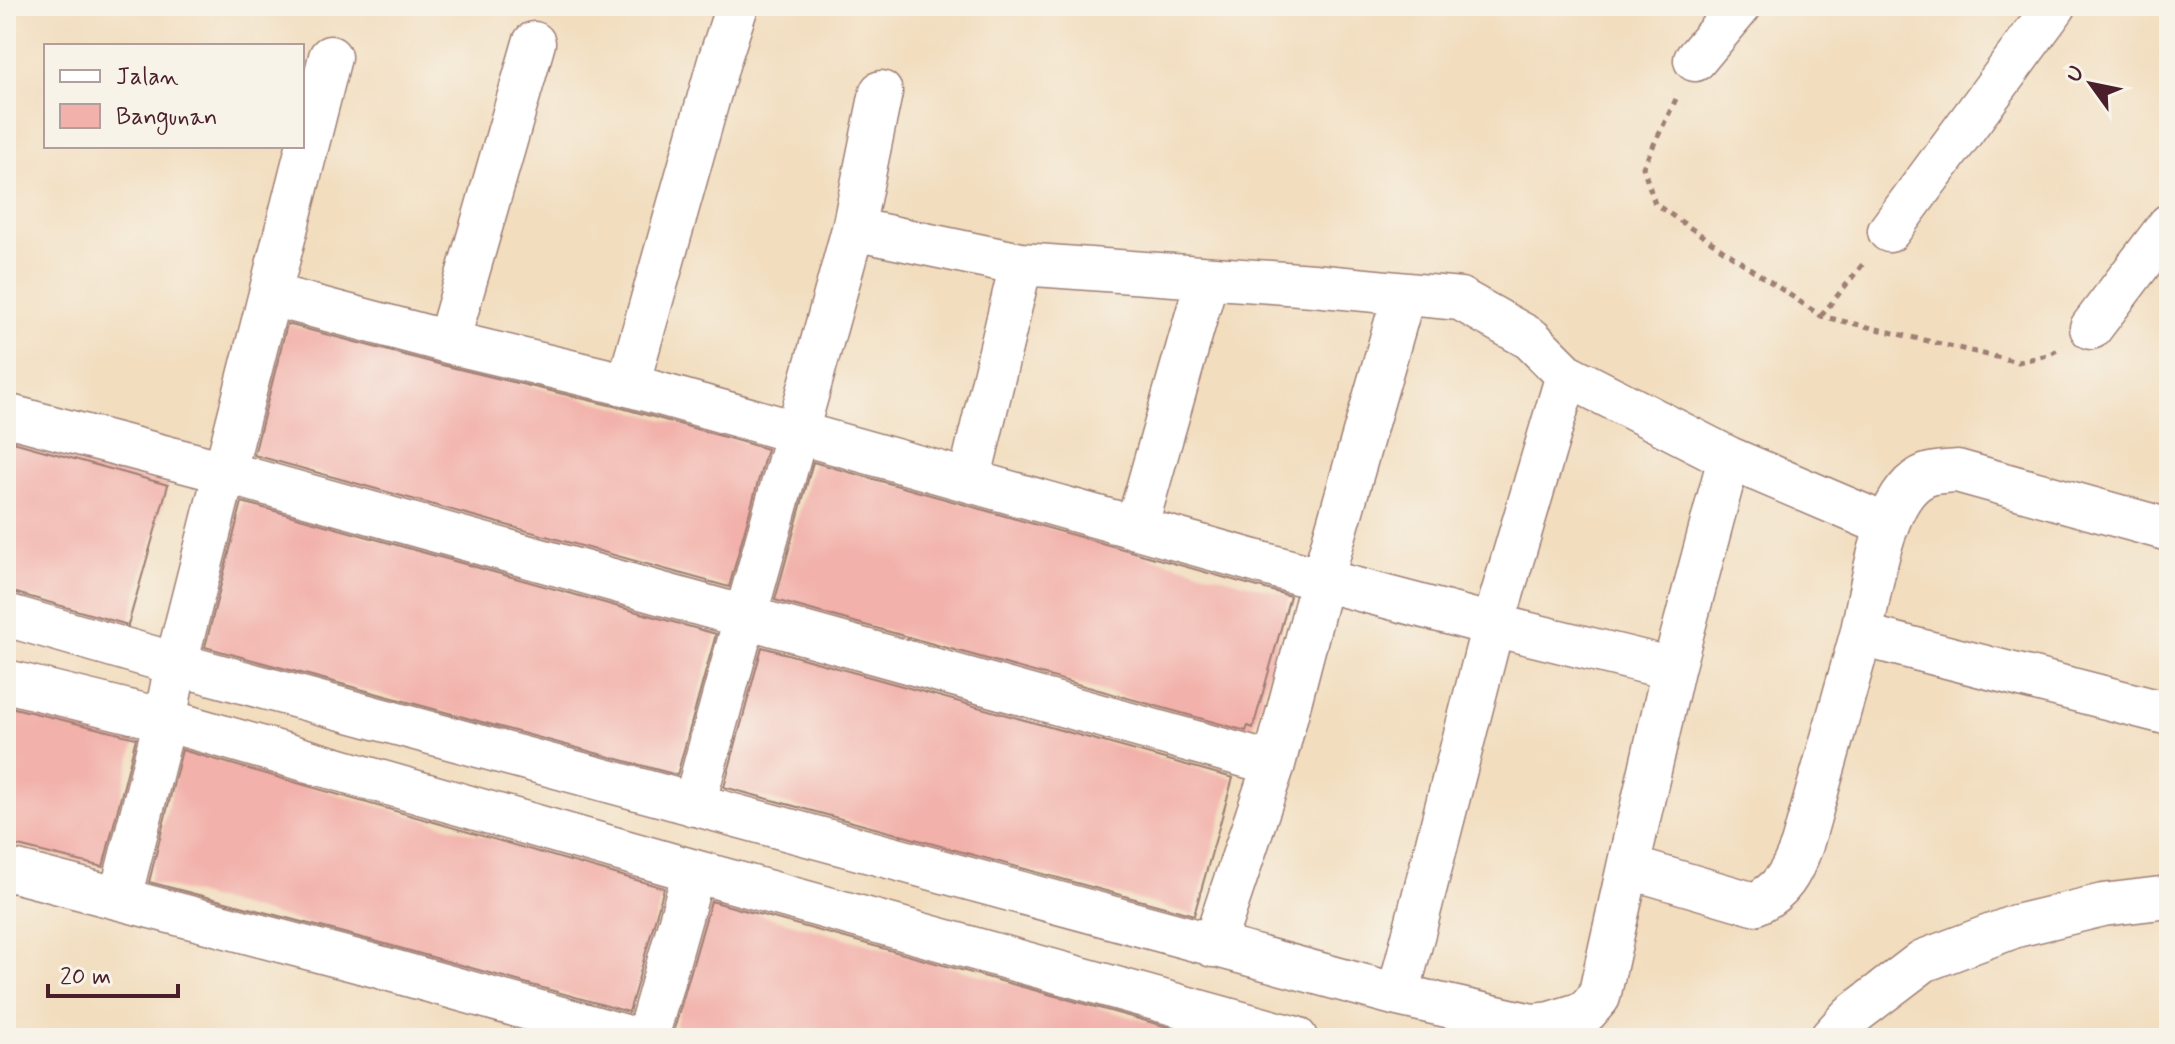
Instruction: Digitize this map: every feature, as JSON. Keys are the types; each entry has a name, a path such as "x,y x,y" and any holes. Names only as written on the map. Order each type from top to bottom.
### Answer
{"street":[{"path":"628,385 737,6"},
{"path":"1695,60 1740,6"},
{"path":"1889,231 2055,6"},
{"path":"448,342 534,43"},
{"path":"120,898 330,57"},
{"path":"694,805 853,229 881,92"},
{"path":"2091,328 2169,225"},
{"path":"853,229 1021,264 1460,299 1531,339 1567,375 1729,458 1886,525"},
{"path":"969,481 1021,264"},
{"path":"1136,528 1207,279"},
{"path":"1213,946 1274,764 1322,580 1404,294"},
{"path":"271,295 628,385 1322,580 1673,669"},
{"path":"1398,995 1493,625 1567,375"},
{"path":"6,415 224,472 1274,764"},
{"path":"6,615 1213,946 1398,995 1532,1025 1586,1012 1599,997 1673,669 1729,458"},
{"path":"1628,867 1754,904 1780,888 1793,869 1802,845 1861,635 1886,525 1903,492 1926,475 1957,471 2169,530"},
{"path":"1861,635 2169,714"},
{"path":"6,681 165,720 1296,1038"},
{"path":"6,869 372,965 632,1038"},
{"path":"647,1038 694,871"},
{"path":"1831,1038 1851,1016 1923,961 2016,926 2103,905 2169,897"}],"path":[{"path":"1695,60 1643,167 1655,204 1821,316 2018,362"},
{"path":"1821,316 1889,231"}],"building":[{"path":"287,324 622,408 767,449 729,587 254,455"},
{"path":"6,440 168,485 128,625 6,592"},
{"path":"813,462 1290,596 1253,728 1248,726 1246,731 775,600"},
{"path":"242,502 716,634 677,775 205,647"},
{"path":"762,647 1233,778 1194,915 724,787"},
{"path":"6,706 136,738 103,867 6,843"},
{"path":"182,750 664,888 629,1012 149,882"},
{"path":"711,901 1204,1037 1204,1038 672,1037"}]}
